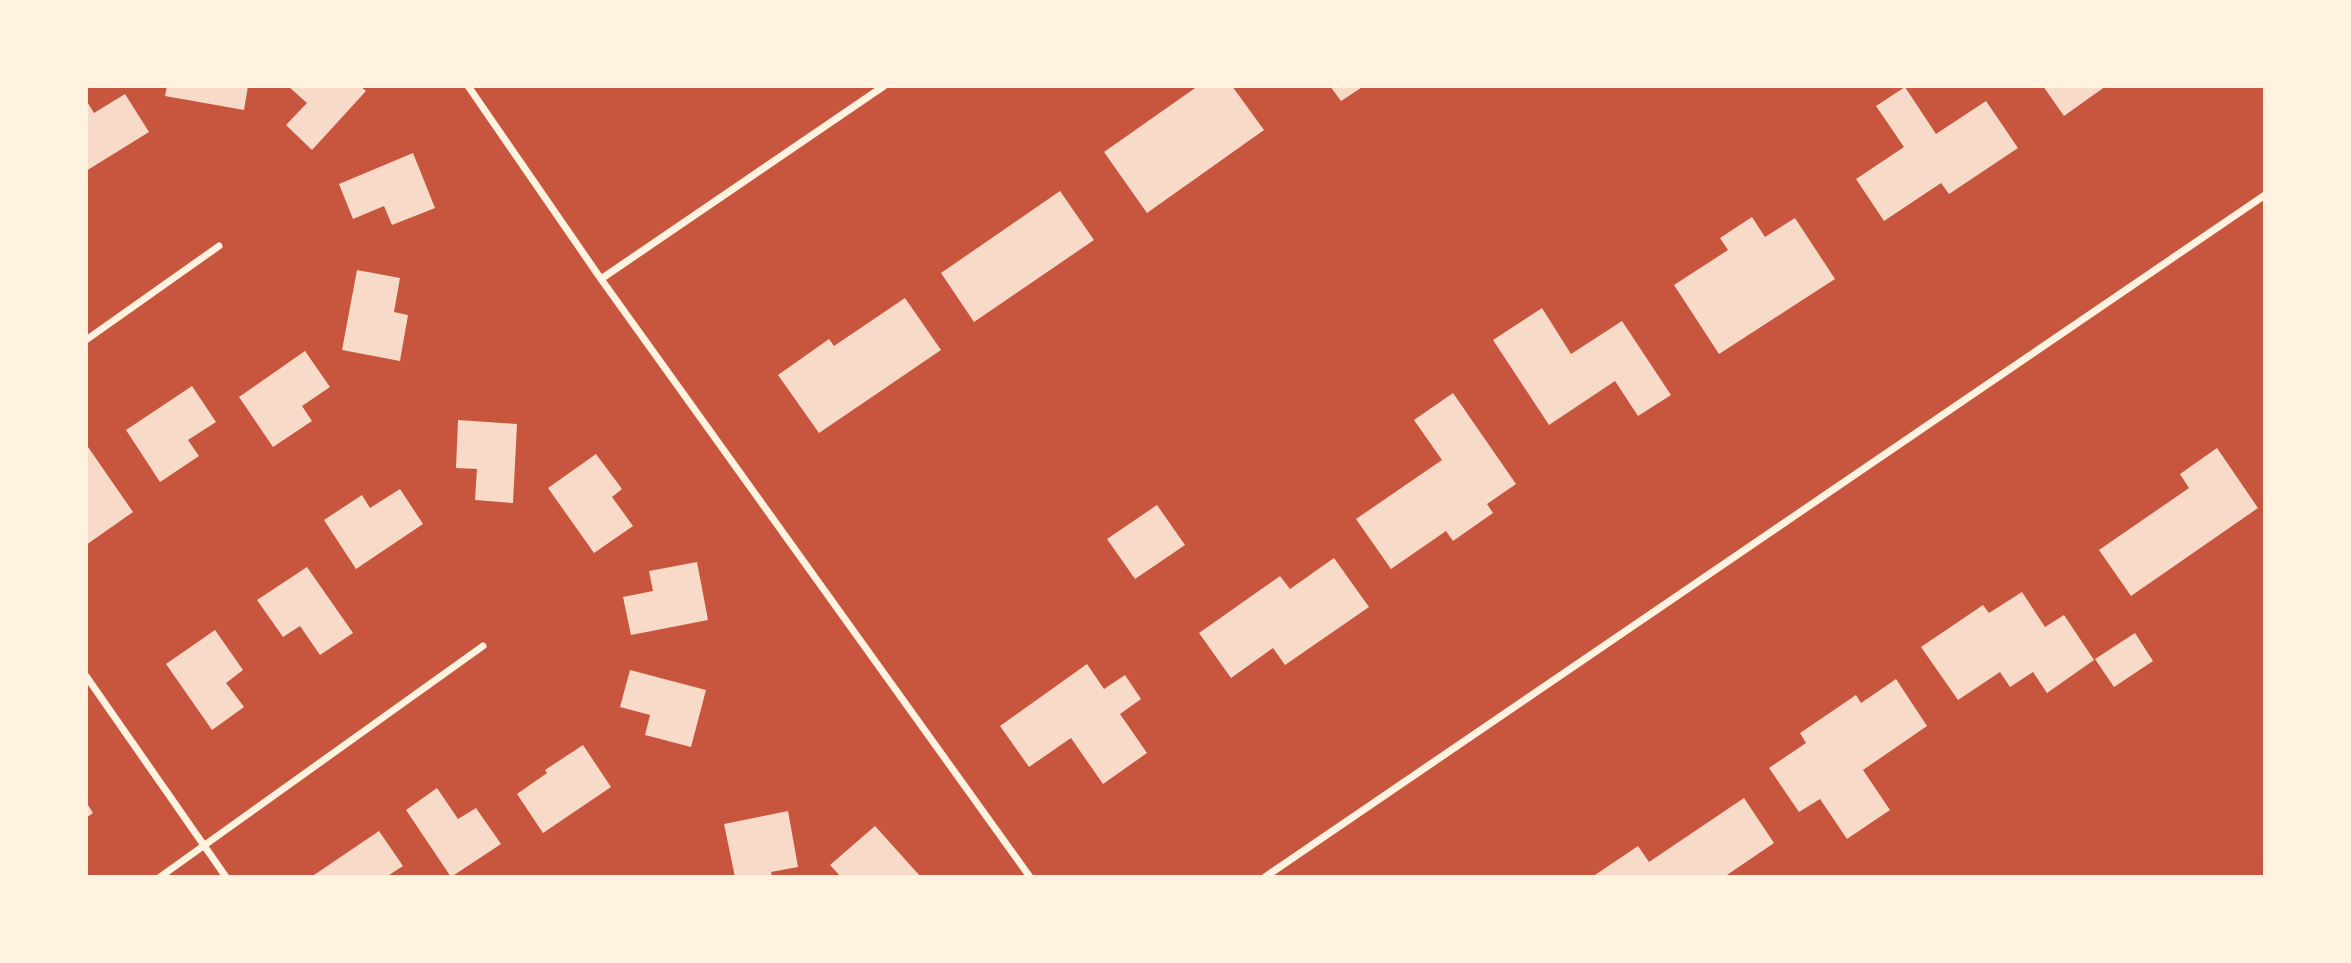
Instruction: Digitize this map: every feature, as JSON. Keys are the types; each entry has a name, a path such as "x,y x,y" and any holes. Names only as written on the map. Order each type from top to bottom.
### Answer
{"street":[{"path":"468,86 601,279 1030,877"},
{"path":"601,279 884,86"},
{"path":"1265,877 2265,195"},
{"path":"86,340 219,246"},
{"path":"160,877 483,646"},
{"path":"86,676 226,877"}],"building":[{"path":"167,86 248,86 244,110 165,96"},
{"path":"288,86 360,86 366,91 312,150 286,125 307,103"},
{"path":"1198,86 1232,86 1264,130 1147,213 1104,152"},
{"path":"1330,86 1364,86 1341,101"},
{"path":"2043,86 2106,86 2064,116"},
{"path":"1905,87 1936,134 1986,101 2018,148 1949,194 1941,183 1884,221 1856,179 1904,147 1876,106"},
{"path":"125,94 149,132 86,171 86,100 94,113"},
{"path":"413,153 435,208 392,225 384,206 353,219 339,184"},
{"path":"1060,191 1094,240 974,322 941,273"},
{"path":"1752,217 1765,237 1795,218 1835,279 1719,354 1674,285 1728,250 1720,238"},
{"path":"357,270 400,278 394,312 408,315 400,361 342,350"},
{"path":"905,298 941,350 819,433 778,375 829,339 834,346"},
{"path":"1542,308 1571,354 1622,321 1671,395 1638,416 1615,381 1549,425 1493,340"},
{"path":"305,351 330,387 302,406 312,421 273,447 239,397"},
{"path":"192,386 216,422 188,440 199,456 160,482 126,430"},
{"path":"1453,393 1516,484 1487,504 1493,513 1453,541 1446,531 1391,569 1356,519 1442,460 1414,420"},
{"path":"458,420 517,424 513,503 475,500 477,469 456,468"},
{"path":"88,447 133,512 86,545 86,448"},
{"path":"2217,448 2258,508 2131,596 2099,550 2189,488 2180,474"},
{"path":"596,454 622,489 612,497 633,526 594,553 548,488"},
{"path":"400,489 423,524 356,569 324,520 362,495 370,508"},
{"path":"1157,505 1185,545 1135,579 1107,539"},
{"path":"1334,558 1369,607 1285,665 1273,648 1231,678 1199,633 1280,576 1290,589"},
{"path":"697,562 708,620 631,635 623,597 653,591 649,571"},
{"path":"307,567 353,633 320,655 300,626 283,637 257,600"},
{"path":"2022,592 2045,627 2064,615 2094,660 2047,693 2033,672 2010,687 2000,672 1958,700 1921,647 1983,605 1989,613"},
{"path":"215,630 243,670 226,683 244,707 212,730 166,664"},
{"path":"2135,633 2153,661 2114,687 2095,659"},
{"path":"1087,664 1104,689 1125,675 1141,699 1120,714 1147,753 1103,784 1071,738 1029,767 1000,726"},
{"path":"630,670 706,690 691,747 645,735 650,715 620,707"},
{"path":"1896,679 1927,726 1863,770 1890,810 1847,839 1820,799 1799,812 1769,768 1806,743 1800,733 1856,695 1861,703"},
{"path":"583,745 611,787 543,833 517,794 547,773 545,770"},
{"path":"437,788 458,819 476,808 501,844 451,877 406,810"},
{"path":"1744,798 1774,843 1724,877 1592,877 1638,846 1649,862"},
{"path":"86,802 93,813 86,818"},
{"path":"788,811 798,867 771,872 772,877 735,877 724,824"},
{"path":"875,826 921,877 841,877 830,865"},
{"path":"379,831 403,866 386,877 311,877"}]}
